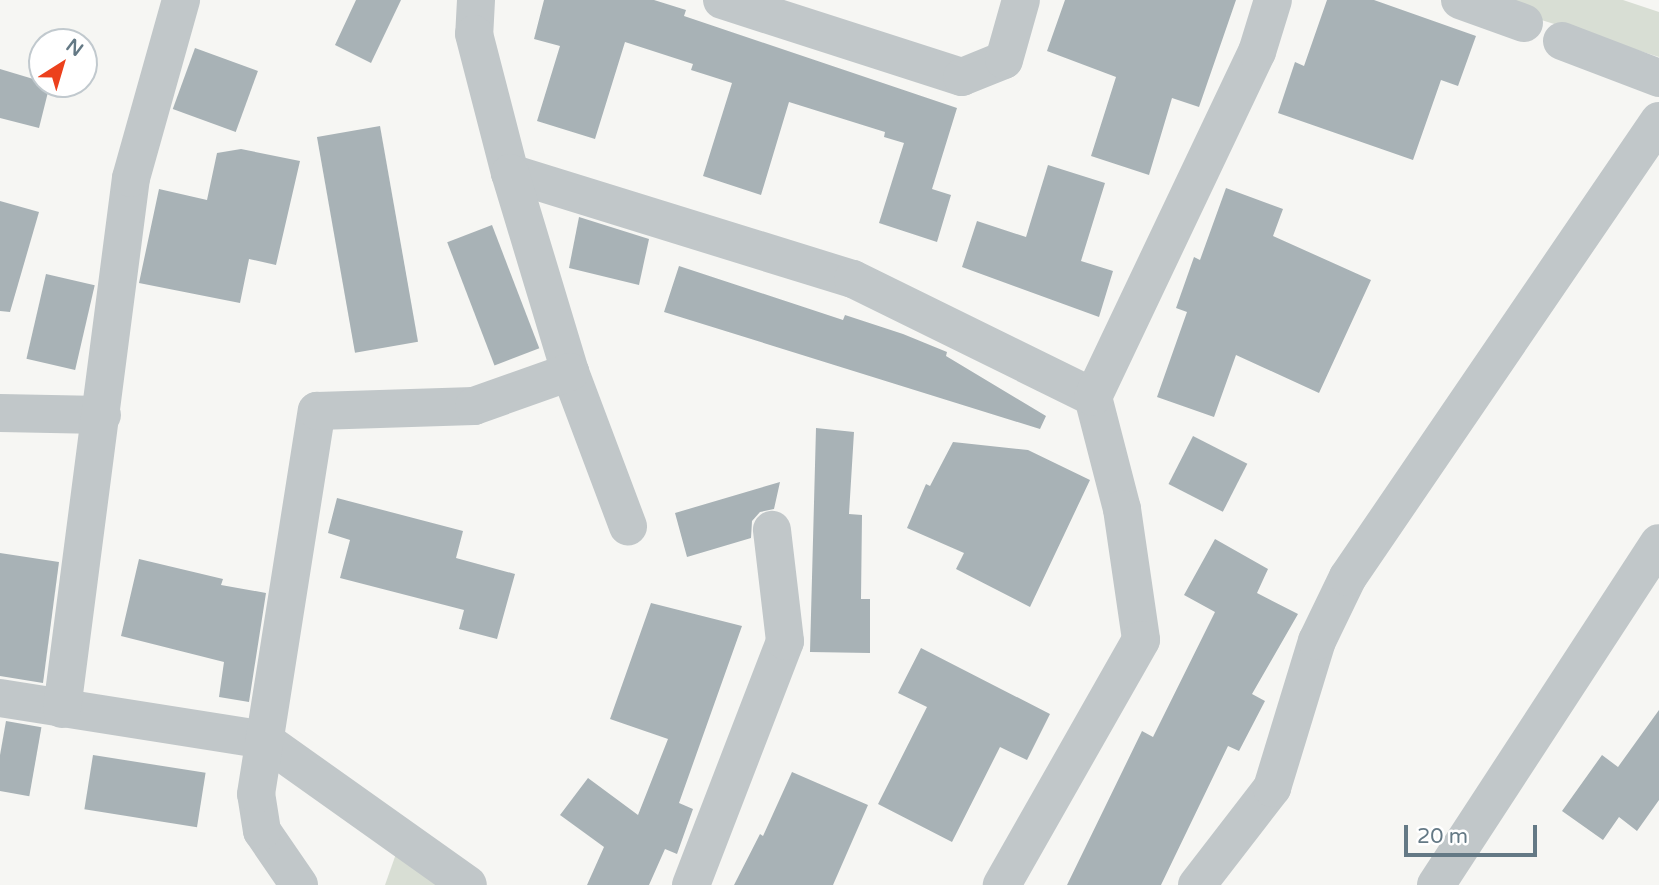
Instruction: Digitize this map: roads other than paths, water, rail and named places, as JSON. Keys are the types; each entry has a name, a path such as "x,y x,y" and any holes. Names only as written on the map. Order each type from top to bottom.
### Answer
{"street":[{"path":"62,709 131,178 181,0"},
{"path":"476,0 474,34 510,173 570,372 628,526"},
{"path":"722,0 962,77 1004,60 1021,0"},
{"path":"1002,885 1141,640 1122,509 1093,397 1256,52 1273,0"},
{"path":"1460,0 1524,23"},
{"path":"1562,41 1659,78"},
{"path":"1197,885 1272,788 1317,641 1348,577 1659,121"},
{"path":"510,173 853,279 1093,397"},
{"path":"299,885 262,831 256,794 317,411 474,406 570,372"},
{"path":"0,413 102,415"},
{"path":"691,885 785,640 772,530"},
{"path":"1436,885 1659,543"},
{"path":"0,698 264,740 468,885"}]}
